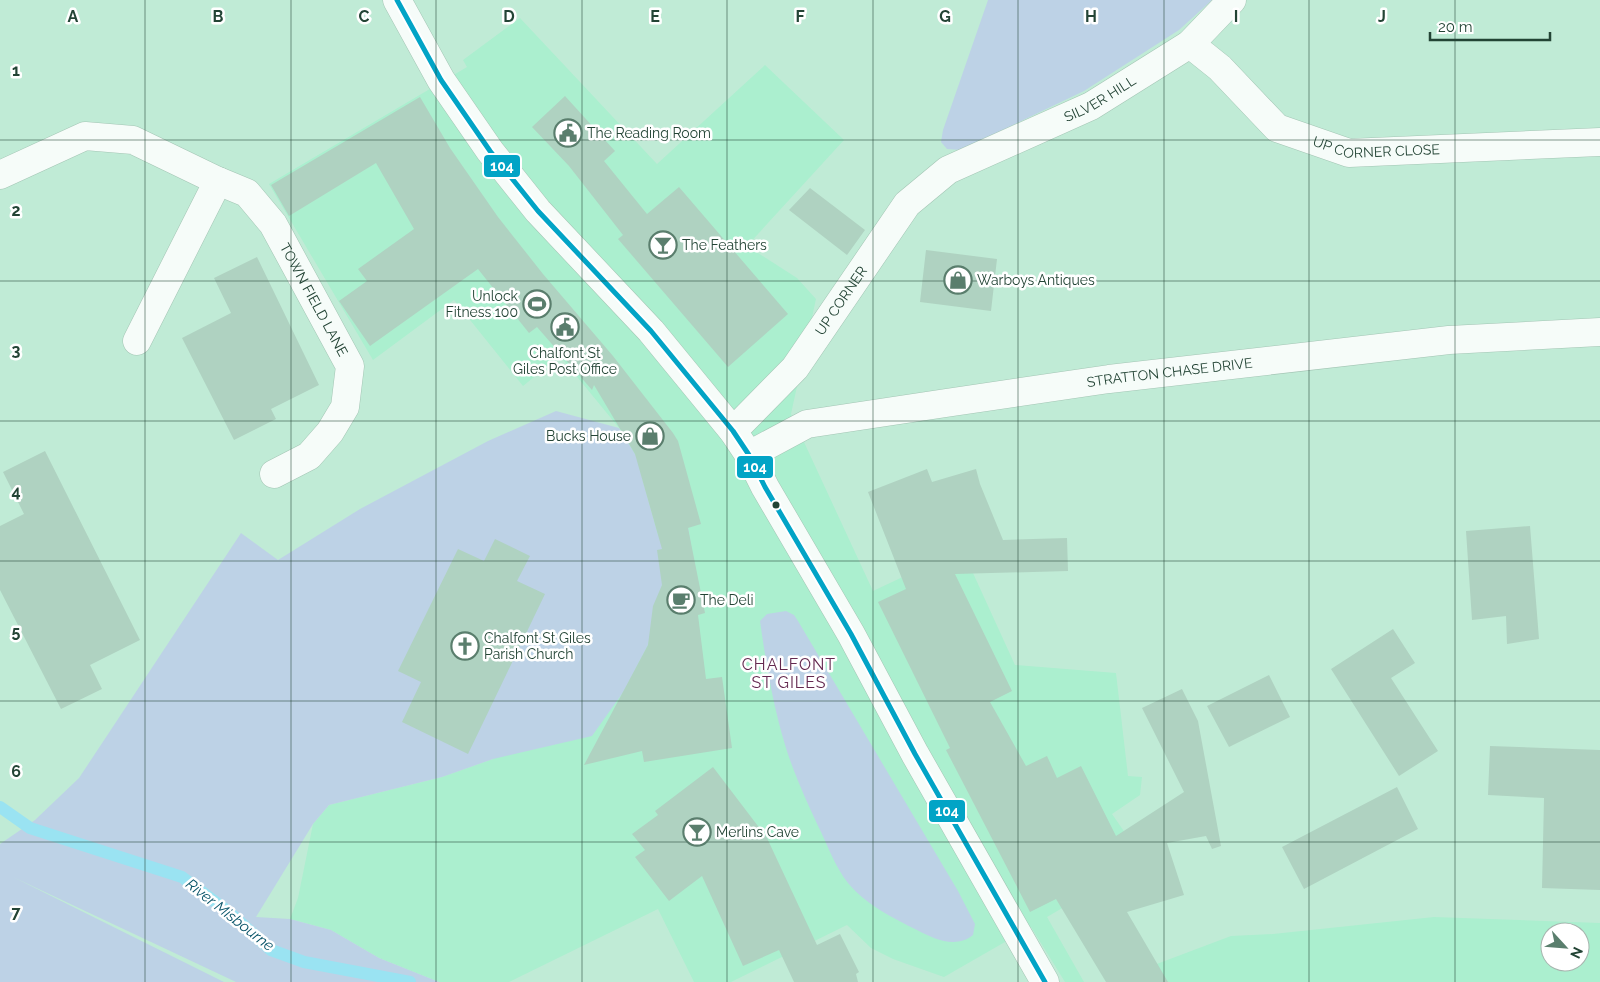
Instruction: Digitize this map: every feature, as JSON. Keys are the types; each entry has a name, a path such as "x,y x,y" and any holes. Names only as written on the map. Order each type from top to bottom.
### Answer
{"street":[{"path":"397,0 441,80 490,151 538,211 651,331 733,430 851,634 920,762 1045,982"},
{"name":"SILVER HILL","path":"948,170 1091,106 1190,44 1232,0"},
{"name":"UP CORNER CLOSE","path":"1190,44 1220,68 1277,128 1350,153 1600,142"},
{"name":"TOWN FIELD LANE","path":"0,176 85,136 133,140 218,182 248,193 273,224 350,366 345,407 330,432 309,456 274,474"},
{"name":"UP CORNER","path":"733,430 795,368 907,204 948,170"},
{"path":"137,341 218,182"},
{"name":"STRATTON CHASE DRIVE","path":"749,455 807,424 1109,379 1449,340 1600,332"}],"shaded area":[{"path":"988,0 1212,0 1179,30 1084,91 961,150 947,149 941,142 943,130"},
{"path":"520,18 657,164 765,65 844,140 747,246 797,278 816,299 791,414 873,591 962,549 1015,665 1116,673 1128,776 1142,777 1140,795 1112,814 1144,860 1047,917 1084,982 1065,982 1031,927 944,977 893,959 871,948 847,925 731,982 694,982 658,909 509,982 439,982 379,958 331,930 290,919 298,898 313,824 329,805 442,777 493,759 691,545 658,536 643,481 624,434 560,356 523,386 454,300 373,360 269,184 467,67 463,60"},
{"path":"556,411 619,428 640,462 643,481 658,535 688,528 691,545 662,585 648,645 624,691 592,736 493,759 442,777 329,805 313,824 256,917 290,919 331,930 379,958 439,982 236,982 13,877 224,982 0,982 0,844 35,820 79,778 241,533 278,560 360,509 488,441"},
{"path":"786,611 794,615 798,621 958,891 975,924 973,935 966,939 952,942 938,939 889,915 855,891 836,865 793,769 781,732 770,684 760,621 767,614"},
{"path":"1434,917 1572,922 1540,922 1540,972 1590,972 1590,923 1600,923 1600,982 1109,982 1231,936 1273,934"}],"building":[{"path":"565,96 615,151 604,161 647,214 679,187 788,314 728,367 618,239 623,235 569,166 532,127"},
{"path":"420,97 450,148 498,217 543,274 613,356 678,441 701,524 688,528 705,613 698,615 706,679 722,677 732,748 644,762 642,751 584,765 648,645 653,606 662,585 657,550 662,549 635,454 594,385 592,390 537,327 529,333 478,269 370,346 339,301 367,281 358,269 414,229 376,163 289,216 271,185"},
{"path":"810,188 865,230 847,255 789,210"},
{"name":"Warboys Antiques","path":"926,250 997,259 991,311 920,302"},
{"path":"257,257 319,385 271,409 276,419 234,440 182,338 231,313 214,278"},
{"path":"45,451 140,640 90,665 102,689 61,709 0,590 0,526 24,514 3,472"},
{"path":"927,469 932,482 976,469 980,484 1003,540 1067,538 1068,571 955,574 1012,691 990,702 1026,766 1047,756 1057,778 1081,766 1116,836 1184,792 1142,708 1182,689 1198,721 1221,846 1212,849 1206,836 1167,843 1184,895 1127,912 1168,982 1106,982 1056,899 1030,912 946,750 950,748 878,602 906,589 868,492"},
{"path":"1530,526 1539,639 1507,644 1506,616 1472,620 1466,531"},
{"name":"Chalfont St Giles Parish Church","path":"495,539 530,556 517,581 545,594 468,754 402,722 421,682 398,671 458,549 484,561"},
{"path":"1393,629 1415,663 1391,678 1438,751 1399,776 1331,669"},
{"path":"1269,675 1290,717 1229,747 1207,706"},
{"path":"1490,746 1600,750 1600,890 1542,888 1544,798 1488,795"},
{"path":"713,767 767,838 817,945 840,934 859,972 856,974 858,982 794,982 779,950 743,966 702,876 669,901 635,857 645,850 632,834 658,815 655,811"},
{"path":"1397,787 1418,829 1304,889 1282,847"}],"waterway":[{"name":"River Misbourne","path":"0,807 30,828 182,877 230,913 271,950 304,962 410,982"}],"transit line":[{"name":"104","path":"397,0 441,80 490,151 538,211 651,331 733,431 749,455 765,487 851,634 915,754 1045,982"}],"place":[{"name":"The Reading Room","path":"568,133"},
{"name":"The Feathers","path":"663,245"},
{"name":"Warboys Antiques","path":"958,280"},
{"name":"Unlock Fitness 100","path":"537,304"},
{"name":"Chalfont St Giles Post Office","path":"565,327"},
{"name":"Bucks House","path":"650,436"},
{"name":"The Deli","path":"681,600"},
{"name":"Chalfont St Giles Parish Church","path":"465,646"},
{"name":"Merlins Cave","path":"697,832"}],"district":[{"name":"CHALFONT ST GILES","path":"789,673"}]}
